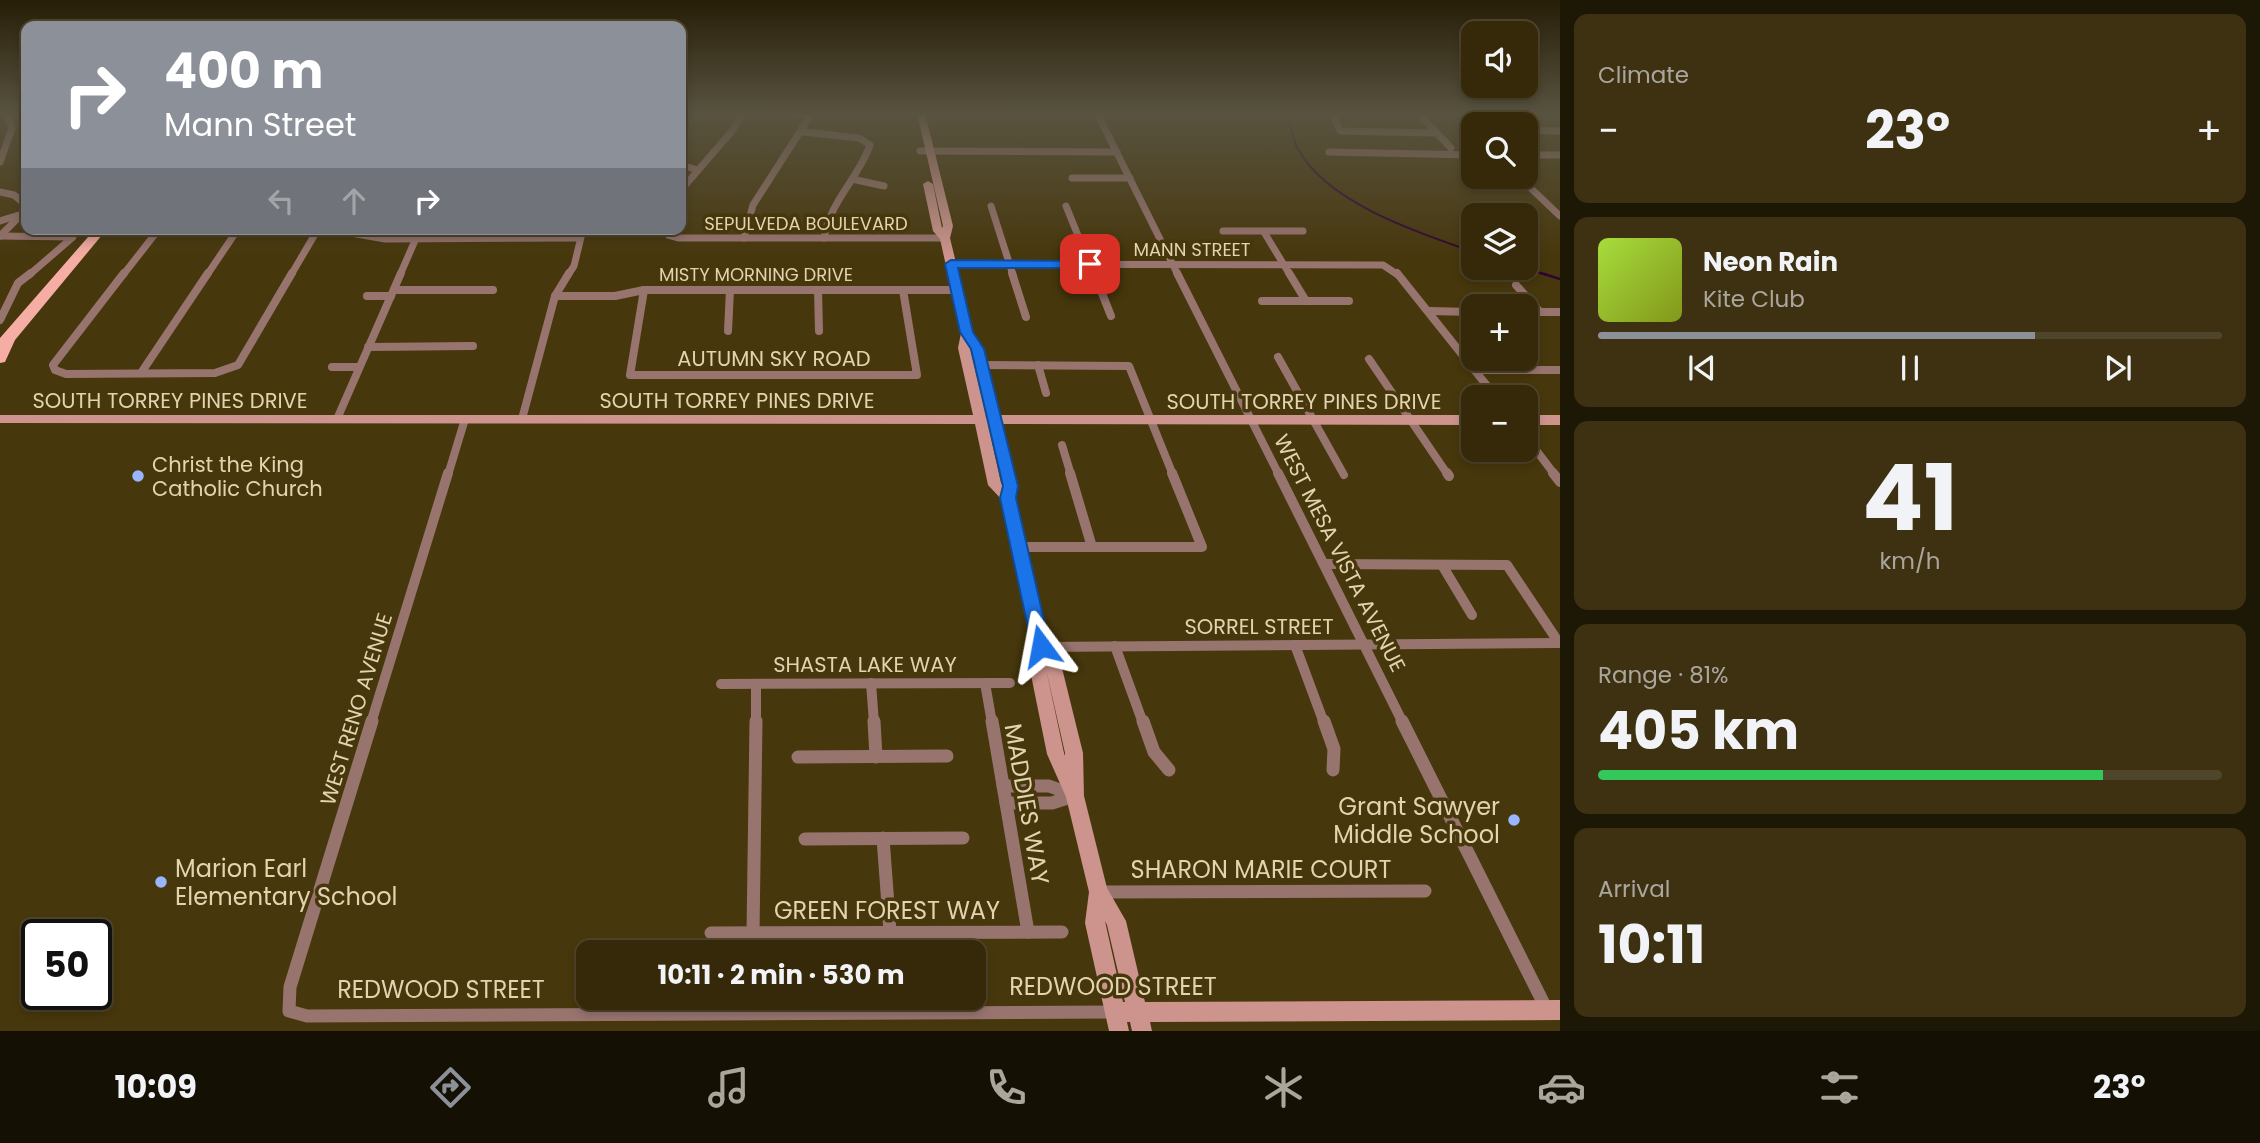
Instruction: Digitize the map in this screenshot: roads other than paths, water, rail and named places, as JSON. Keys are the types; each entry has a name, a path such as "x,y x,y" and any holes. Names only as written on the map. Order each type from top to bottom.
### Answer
{"main road":[{"path":"927,161 937,200 939,231 945,238 967,332 982,365 988,420"},
{"path":"0,359 4,342 96,235"},
{"path":"967,332 964,348 1011,486 1008,498 1041,646 1038,670 1056,754 1075,796 1098,892 1116,921 1140,1022"},
{"name":"SOUTH TORREY PINES DRIVE","path":"0,419 1461,420"},
{"path":"1538,420 1560,420"},
{"path":"1098,892 1095,923 1117,1022"},
{"name":"REDWOOD STREET","path":"1117,1022 1554,1010"}],"street":[{"path":"686,184 706,161"},
{"path":"744,239 753,201 782,161"},
{"path":"824,238 828,212 862,161"},
{"name":"WEST MESA VISTA AVENUE","path":"1122,161 1364,644 1554,1010"},
{"path":"686,166 698,170"},
{"path":"1072,178 1130,178"},
{"path":"852,179 884,186"},
{"path":"1532,189 1560,216"},
{"path":"0,192 14,195 21,205"},
{"path":"991,206 1026,317"},
{"path":"1066,206 1111,316"},
{"path":"0,221 21,212"},
{"path":"0,236 21,214"},
{"path":"1223,231 1303,231"},
{"path":"1264,232 1306,301"},
{"path":"154,235 53,365 55,370 66,373 215,373 232,370 239,365 315,235"},
{"path":"141,373 234,235"},
{"path":"362,235 385,239 561,235"},
{"path":"337,419 417,235"},
{"path":"522,419 555,296 573,266 582,235"},
{"name":"SEPULVEDA BOULEVARD","path":"672,235 679,239 945,238"},
{"path":"0,236 73,237 50,260 18,283 0,320"},
{"name":"MANN STREET","path":"951,264 1390,267 1429,311"},
{"path":"1516,285 1540,312 1560,312"},
{"path":"368,296 493,290"},
{"name":"MISTY MORNING DRIVE","path":"555,296 615,296 644,290 957,290"},
{"name":"AUTUMN SKY ROAD","path":"644,290 630,375 917,376 903,290"},
{"path":"728,331 730,290"},
{"path":"817,290 819,331"},
{"path":"1262,301 1349,301"},
{"path":"1429,311 1461,312"},
{"path":"1429,311 1461,352"},
{"path":"368,346 473,346"},
{"path":"1278,357 1344,475"},
{"path":"1369,359 1449,476"},
{"path":"982,365 1129,366 1202,547 1019,547"},
{"path":"1038,365 1046,393"},
{"path":"332,367 359,367"},
{"path":"1538,370 1560,370"},
{"path":"1476,371 1487,385"},
{"name":"WEST RENO AVENUE","path":"289,1011 290,987 465,419"},
{"path":"1062,445 1092,547"},
{"path":"1538,452 1558,478"},
{"path":"1324,565 1507,565 1560,643"},
{"path":"1442,565 1472,615"},
{"name":"SORREL STREET","path":"1041,646 1560,643"},
{"path":"1295,645 1334,749 1333,770"},
{"path":"1115,646 1154,752 1169,770"},
{"path":"871,683 877,757"},
{"name":"MADDIES WAY","path":"985,683 1028,932"},
{"name":"SHASTA LAKE WAY","path":"721,684 1010,683"},
{"path":"752,933 756,684"},
{"path":"798,757 947,756"},
{"path":"1003,786 1049,786 1075,796"},
{"path":"1006,803 1052,803 1075,796"},
{"path":"883,838 890,932"},
{"path":"805,839 963,838"},
{"name":"SHARON MARIE COURT","path":"1098,892 1425,891"},
{"name":"GREEN FOREST WAY","path":"711,933 1062,932"},
{"name":"REDWOOD STREET","path":"289,1011 307,1016 1117,1022"}],"waterway":[{"path":"1307,161 1330,185 1376,214 1461,247"},
{"path":"1538,272 1547,275"},
{"path":"1541,273 1560,279"}],"place":[{"name":"Christ the King Catholic Church","path":"138,476"},
{"name":"Grant Sawyer Middle School","path":"1514,820"},
{"name":"Marion Earl Elementary School","path":"161,882"}]}
